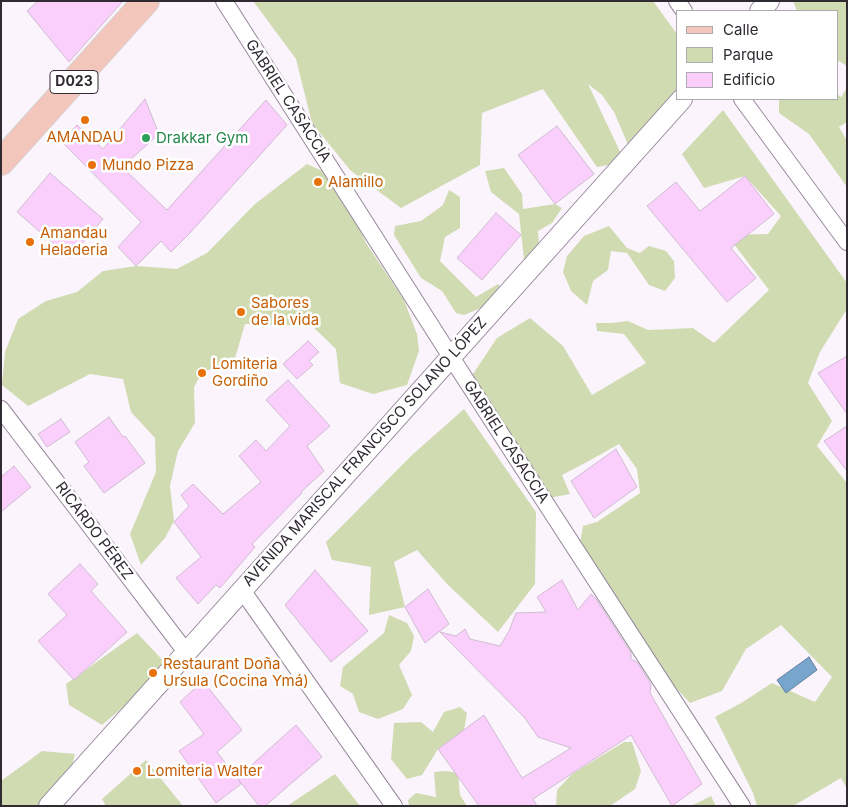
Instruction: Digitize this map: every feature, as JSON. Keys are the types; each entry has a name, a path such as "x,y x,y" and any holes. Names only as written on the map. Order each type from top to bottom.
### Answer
{"main road":[{"name":"D023","path":"1,162 146,1"}],"street":[{"name":"GABRIEL CASACCIA","path":"224,1 451,357 742,806"},
{"name":"AVENIDA MARISCAL FRANCISCO SOLANO LÓPEZ","path":"49,806 681,100"},
{"path":"743,100 847,242"},
{"name":"RICARDO PÉREZ","path":"1,409 186,652"},
{"path":"242,590 394,806"}],"green space":[{"path":"253,1 653,1 676,33 676,96 632,154 614,112 602,95 588,84 625,162 597,167 543,89 482,113 480,165 401,208 350,170 312,123 296,59"},
{"path":"793,1 847,1 847,66 838,61 838,10 797,10"},
{"path":"847,88 847,122 839,127 847,141 847,187 809,134 779,113 779,100 838,100 838,95 841,97"},
{"path":"723,110 847,283 847,309 820,352 808,383 832,421 817,446 847,482 847,789 841,778 793,806 757,806 753,793 715,717 772,683 815,702 832,677 781,625 746,649 722,691 690,703 641,651 579,548 583,526 597,522 640,493 637,469 619,444 562,475 570,494 549,498 471,377 497,338 530,318 563,346 592,395 646,363 624,334 597,331 596,323 628,321 648,330 693,328 714,343 769,290 727,235 768,234 781,216 745,176 704,188 682,154"},
{"path":"307,164 338,178 366,243 404,300 417,334 419,351 407,385 373,394 340,383 336,349 312,326 245,324 235,358 202,373 194,387 195,423 178,451 170,486 174,521 165,538 141,565 130,534 156,472 155,438 131,412 123,379 90,374 28,406 2,385 5,352 18,319 46,301 77,292 103,271 136,266 177,269 207,253 255,204"},
{"path":"504,168 522,194 523,209 555,204 562,208 552,223 538,231 540,257 533,262 524,259 519,214 491,192 485,171"},
{"path":"449,190 460,197 460,228 445,237 440,261 476,297 498,284 504,290 503,299 464,315 456,313 442,291 421,278 394,235 395,226 421,221 443,205"},
{"path":"609,226 627,248 640,253 649,246 666,251 674,261 675,278 665,291 649,285 627,253 611,251 608,270 593,281 587,305 571,291 563,272 567,256 584,236"},
{"path":"464,409 536,512 535,584 498,632 447,584 417,550 394,562 405,607 369,615 371,567 332,560 326,542 412,455"},
{"path":"389,615 407,623 414,636 411,651 399,665 412,695 403,709 378,719 359,712 353,694 340,686 343,667 384,633"},
{"path":"137,633 170,668 102,725 69,705 66,684"},
{"path":"460,707 467,713 463,736 438,749 422,775 407,779 391,759 394,723 421,722 433,732 444,712"},
{"path":"624,742 632,742 641,771 635,789 610,806 556,806 557,790 572,774"},
{"path":"42,751 75,754 68,782 41,806 1,806 1,781"},
{"path":"146,760 183,806 106,806 102,799"},
{"path":"434,772 458,773 460,795 467,806 409,806 408,800 416,793 436,797"},
{"path":"335,774 360,806 287,806"},
{"path":"711,796 716,806 691,806"}],"water":[{"path":"809,657 817,670 786,693 777,680"}],"building":[{"path":"38,1 123,1 69,62 27,11"},
{"path":"145,99 159,134 122,167 167,210 266,100 287,125 171,252 161,241 136,266 118,247 141,222 61,141 77,125 103,149"},
{"path":"557,126 594,174 555,204 518,155"},
{"path":"50,173 103,219 70,258 17,212"},
{"path":"745,176 774,214 731,248 756,278 727,302 647,206 676,182 700,211"},
{"path":"496,213 521,235 482,280 457,258"},
{"path":"308,341 319,352 309,361 313,365 297,379 283,364"},
{"path":"847,356 847,414 818,373"},
{"path":"288,380 330,426 307,446 324,471 301,492 252,544 255,547 220,588 216,585 198,604 176,578 201,557 174,522 189,506 181,495 193,484 223,514 261,482 239,456 256,440 266,451 290,426 266,400"},
{"path":"109,417 145,463 104,493 84,466 89,462 75,442"},
{"path":"61,419 70,432 47,447 38,434"},
{"path":"847,426 847,471 824,441"},
{"path":"616,449 637,487 594,518 571,481"},
{"path":"14,466 31,487 1,512 1,477"},
{"path":"80,564 98,584 91,591 127,632 74,680 38,641 67,615 48,594"},
{"path":"315,570 368,631 331,662 285,605"},
{"path":"562,580 578,610 591,594 596,599 631,653 631,659 637,662 651,684 650,693 702,784 672,806 631,735 533,799 537,806 479,806 438,749 484,715 522,778 571,748 538,737 524,717 440,632 456,636 465,629 470,639 500,646 509,631 516,613 546,612 537,597"},
{"path":"428,589 449,624 425,643 405,607"},
{"path":"203,681 242,730 217,752 237,778 296,725 322,757 265,806 259,806 238,779 241,784 216,803 179,751 204,734 180,702"}],"place":[{"name":"AMANDAU","path":"85,120"},
{"name":"Drakkar Gym","path":"146,138"},
{"name":"Mundo Pizza","path":"92,165"},
{"name":"Alamillo","path":"318,182"},
{"name":"Amandau Heladeria","path":"30,242"},
{"name":"Sabores de la vida","path":"241,312"},
{"name":"Lomiteria Gordiño","path":"202,373"},
{"name":"Restaurant Doña Ursula (Cocina Ymá)","path":"153,673"},
{"name":"Lomiteria Walter","path":"137,771"}]}
